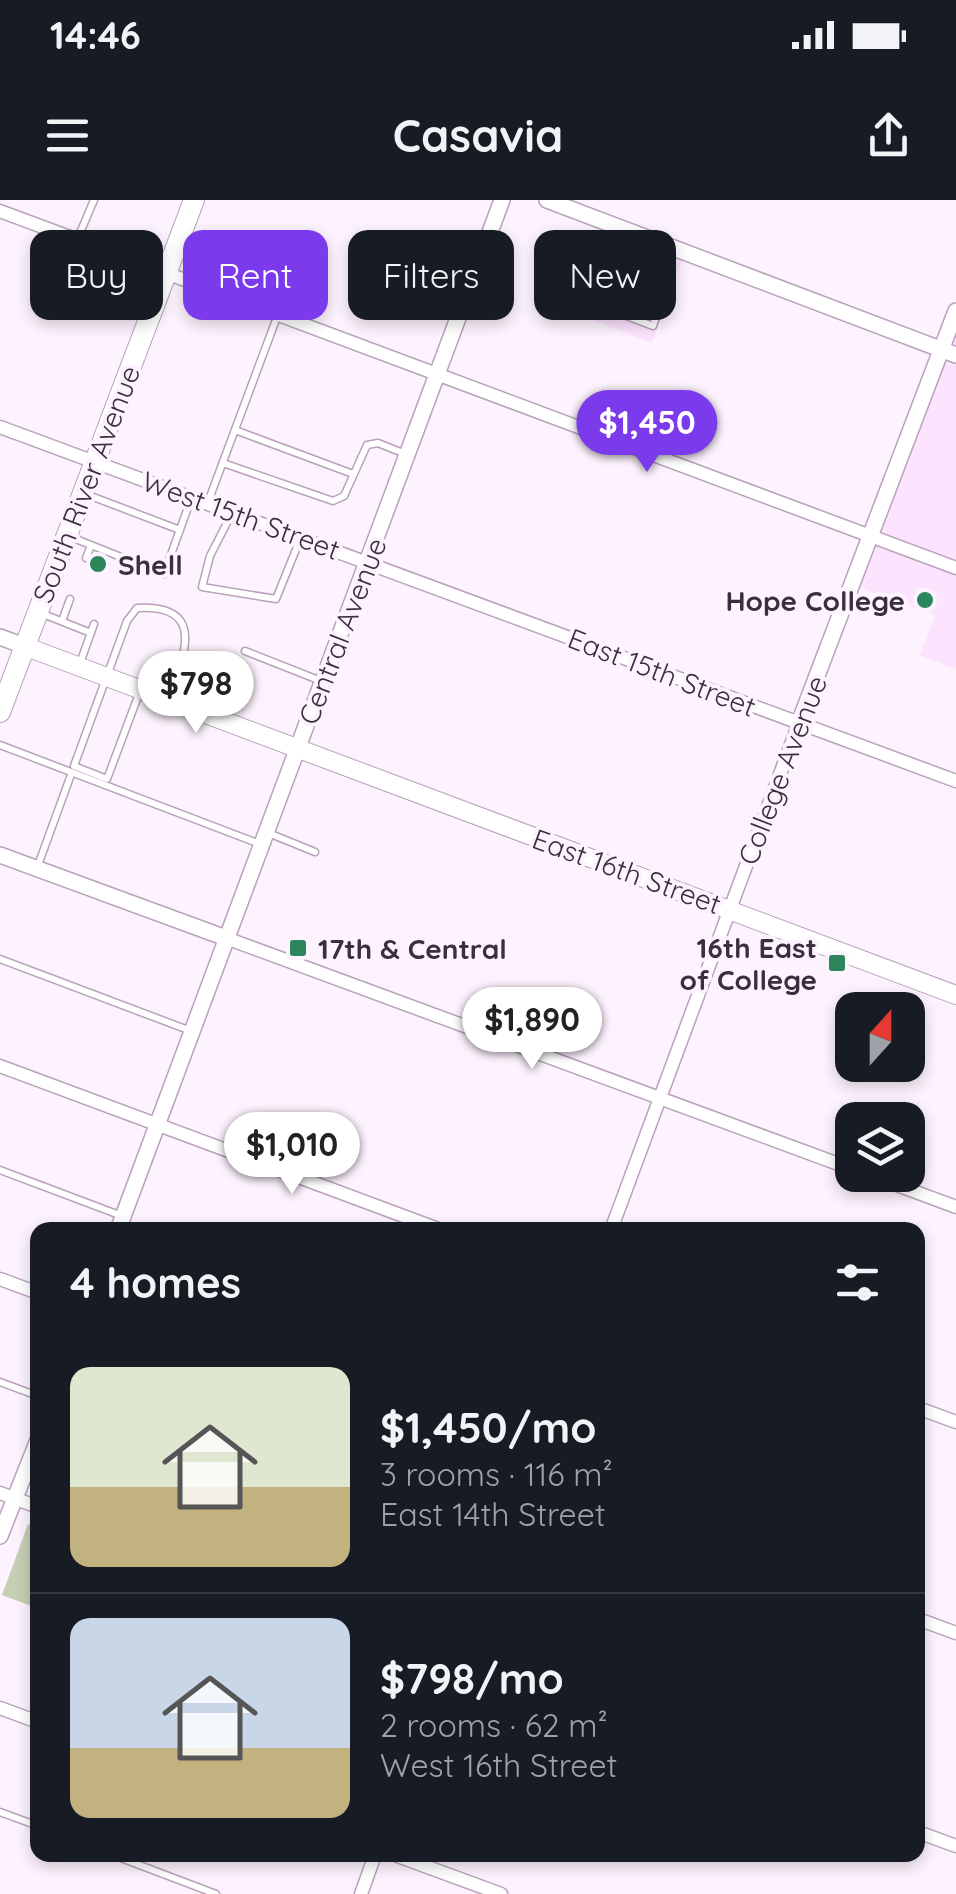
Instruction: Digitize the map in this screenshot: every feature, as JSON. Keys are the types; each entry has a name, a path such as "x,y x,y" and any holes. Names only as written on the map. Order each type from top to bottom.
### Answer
{"main road":[{"name":"South River Avenue","path":"0,712 194,200"},
{"name":"East 16th Street","path":"24,646 956,995"}],"street":[{"name":"Central Avenue","path":"121,1222 502,200"},
{"path":"547,200 626,230"},
{"path":"0,211 51,230"},
{"path":"676,249 949,353"},
{"path":"163,272 183,279"},
{"name":"College Avenue","path":"615,1222 871,536 949,353 956,311"},
{"path":"294,320 956,568"},
{"name":"West 15th Street","path":"0,427 368,562"},
{"name":"East 15th Street","path":"368,562 956,781"},
{"path":"0,638 24,646"},
{"path":"0,855 835,1162"},
{"path":"0,1066 419,1222"},
{"path":"916,1192 956,1207"},
{"path":"0,1278 30,1290"},
{"path":"925,1411 956,1422"},
{"path":"0,1536 7,1496 30,1466"},
{"path":"925,1622 956,1633"},
{"path":"0,1708 30,1719"},
{"path":"925,1835 956,1846"},
{"path":"361,1894 372,1862"},
{"path":"414,1862 501,1894"}],"lane":[{"path":"82,230 94,200"},
{"path":"208,503 276,320"},
{"path":"234,430 354,474"},
{"path":"222,464 333,501 344,496 363,451 372,443 408,455"},
{"path":"84,493 180,530"},
{"path":"67,536 164,574 192,497"},
{"path":"233,512 210,556 202,588 276,599 302,537"},
{"path":"86,558 90,545"},
{"path":"102,564 106,551"},
{"path":"114,569 119,556"},
{"path":"62,621 70,599"},
{"path":"37,869 130,613 147,608 182,622 189,640 168,700"},
{"path":"38,612 93,628 78,667"},
{"path":"245,651 323,681"},
{"path":"73,769 107,779 140,690"},
{"path":"0,744 264,838 315,852"},
{"path":"0,959 191,1031"},
{"path":"0,1170 119,1222"},
{"path":"0,1382 30,1393"},
{"path":"0,1812 30,1823"},
{"path":"131,1862 216,1894"}],"shaded area":[{"path":"676,255 683,258 676,277"},
{"path":"956,311 956,669 920,656 935,615 853,585"},
{"path":"592,320 660,320 652,343"}],"green space":[{"path":"28,1524 30,1525 30,1605 2,1595"}],"place":[{"name":"Shell","path":"98,564"},
{"name":"Hope College","path":"925,600"},
{"name":"17th & Central","path":"298,948"},
{"name":"16th East of College","path":"837,963"}]}
